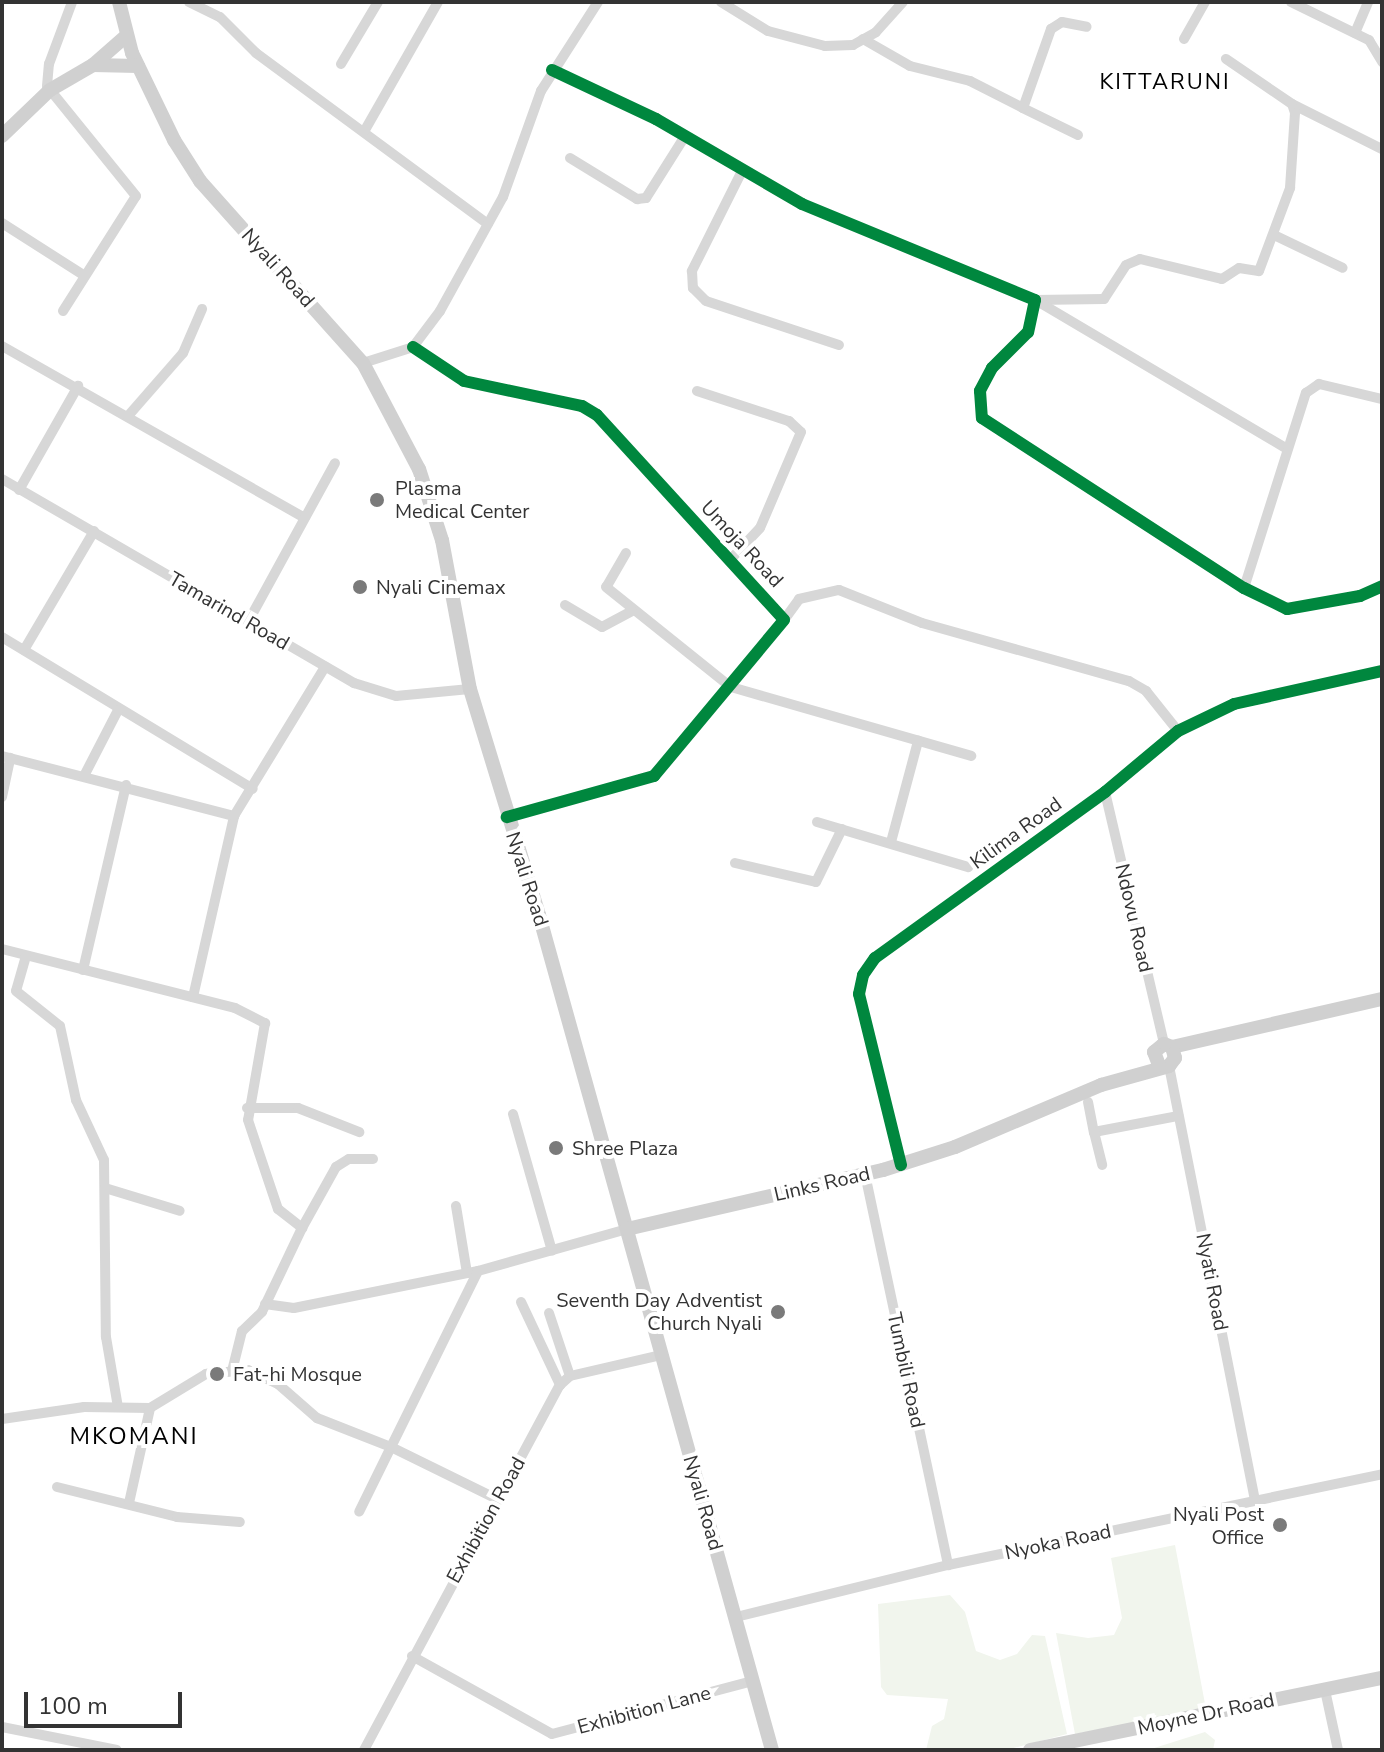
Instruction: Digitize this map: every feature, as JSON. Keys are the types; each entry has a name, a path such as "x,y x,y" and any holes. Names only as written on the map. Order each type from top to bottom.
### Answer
{"main road":[{"path":"93,65 138,66 126,36 119,2"},
{"path":"2,136 50,90 93,65 126,36"},
{"name":"Nyali Road","path":"138,66 200,181 363,363 419,469 442,540 470,689 627,1229 772,1750"},
{"name":"Links Road","path":"627,1229 901,1165 1101,1085 1166,1055 1219,1037 1382,999"},
{"name":"Moyne Dr Road","path":"1030,1750 1382,1678"}],"street":[{"path":"63,311 136,193 50,90 49,64 72,2"},
{"path":"189,2 220,17 256,53 365,130 488,224"},
{"path":"341,64 378,2"},
{"path":"365,130 438,2"},
{"path":"363,363 413,347 440,311 488,224 552,70 598,2"},
{"path":"721,2 746,20 800,43 853,45 903,2"},
{"path":"1184,39 1205,2"},
{"path":"1291,2 1373,44 1382,62"},
{"path":"1355,33 1368,2"},
{"path":"1023,108 1051,29 1062,22 1087,27"},
{"path":"863,39 910,66 970,81 1078,135"},
{"path":"1226,59 1292,104 1382,149"},
{"path":"552,70 685,136 741,173 823,214 1035,300 1287,449"},
{"path":"1035,300 1104,299 1126,265 1140,259 1222,279 1239,268 1256,272 1274,235 1295,159 1292,104"},
{"path":"570,158 643,199 685,136"},
{"path":"741,173 692,271 693,288 706,301 839,345"},
{"path":"2,223 85,276"},
{"path":"1274,235 1343,268"},
{"path":"1035,300 1028,332 992,368 980,391 982,418 1244,588 1287,609 1360,596 1382,586"},
{"path":"128,416 183,353 202,309"},
{"path":"2,346 78,386 305,518"},
{"name":"Umoja Road","path":"413,347 464,381 582,406 597,415 784,620"},
{"path":"19,490 78,386"},
{"path":"1244,588 1287,449 1311,386 1332,386 1382,399"},
{"path":"697,391 789,421 801,432 760,528 729,561"},
{"path":"248,622 335,463"},
{"name":"Tamarind Road","path":"2,479 325,667 396,696 470,689"},
{"path":"24,650 94,531"},
{"path":"626,553 606,587 632,611 731,687 971,756"},
{"name":"Umoja Road","path":"507,817 654,776 731,687 799,599 839,590 922,623 1129,681 1146,691 1178,731"},
{"path":"565,605 602,627 632,611"},
{"path":"2,637 253,789"},
{"path":"193,997 234,816 325,667"},
{"name":"Kilima Road","path":"901,1165 859,994 863,975 875,958 1105,792 1178,731 1234,704 1382,671"},
{"path":"84,776 118,710"},
{"path":"891,842 918,741"},
{"path":"2,797 6,757 126,785 234,816"},
{"path":"83,970 126,785"},
{"name":"Ndovu Road","path":"1105,792 1166,1055"},
{"path":"817,822 968,867"},
{"path":"735,863 816,882 842,829"},
{"path":"2,949 257,1015 265,1023 267,1035 247,1108 278,1209 302,1228"},
{"path":"26,956 16,991 60,1026 76,1100 104,1160 106,1337 118,1407"},
{"name":"Nyati Road","path":"1166,1055 1255,1499"},
{"path":"1088,1102 1102,1165"},
{"path":"247,1108 298,1108 359,1132"},
{"path":"513,1114 552,1251"},
{"path":"1094,1132 1178,1116"},
{"path":"232,1371 242,1331 265,1304 336,1167 349,1159 373,1159"},
{"name":"Tumbili Road","path":"865,1174 948,1565"},
{"path":"105,1188 180,1211"},
{"path":"359,1512 472,1272 456,1206"},
{"path":"265,1304 294,1308 472,1272 627,1229"},
{"path":"521,1302 560,1385"},
{"path":"549,1313 570,1376"},
{"name":"Exhibition Road","path":"364,1750 560,1385 570,1376 661,1355"},
{"path":"2,1419 118,1407 150,1408 206,1374 232,1371 263,1375 317,1418 391,1447 497,1499"},
{"path":"129,1503 150,1408"},
{"name":"Nyoka Road","path":"736,1617 948,1565 1382,1474"},
{"path":"57,1487 177,1517 240,1522"},
{"name":"Exhibition Lane","path":"412,1656 552,1734 752,1681"},
{"path":"1325,1690 1338,1750"},
{"path":"2,1727 117,1750"}],"shaded area":[{"path":"1175,1545 1206,1709 1075,1734 1056,1633 1088,1638 1114,1635 1122,1618 1111,1558"},
{"path":"950,1595 965,1612 976,1651 1000,1660 1017,1654 1032,1635 1045,1636 1067,1734 1006,1750 926,1750 932,1726 944,1719 948,1699 887,1695 881,1687 878,1604"},
{"path":"1205,1732 1215,1740 1213,1750 1148,1750"}],"cycle path":[{"path":"552,70 656,119 802,204 1035,300 1028,332 992,368 980,391 982,418 1244,588 1287,609 1360,596 1382,586"},
{"path":"413,347 464,381 582,406 597,415 784,620 654,776 507,817"},
{"path":"901,1165 859,994 863,975 875,958 1105,792 1178,731 1234,704 1382,671"}],"place":[{"name":"Plasma Medical Center","path":"377,500"},
{"name":"Nyali Cinemax","path":"360,587"},
{"name":"Shree Plaza","path":"556,1148"},
{"name":"Seventh Day Adventist Church Nyali","path":"778,1312"},
{"name":"Fat-hi Mosque","path":"217,1374"},
{"name":"Nyali Post Office","path":"1280,1525"}],"district":[{"name":"KITTARUNI","path":"1165,83"},
{"name":"MKOMANI","path":"134,1437"}]}
